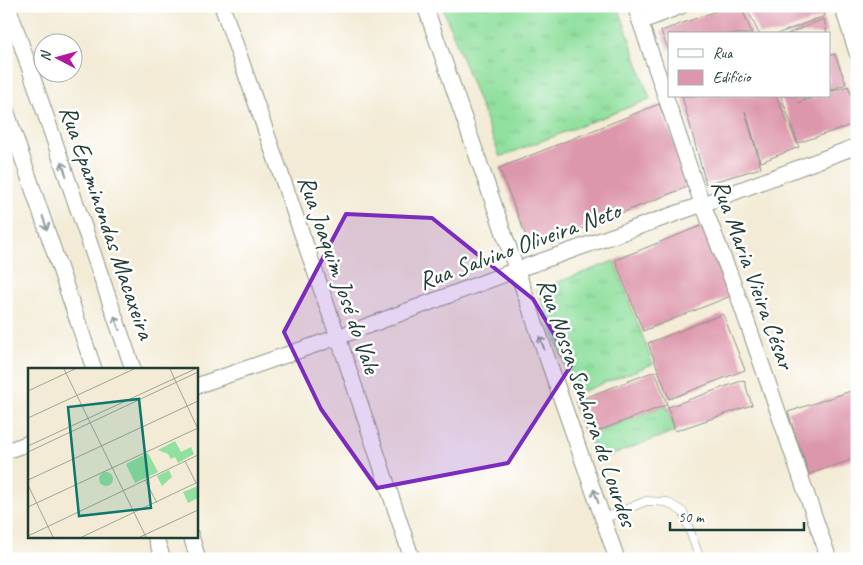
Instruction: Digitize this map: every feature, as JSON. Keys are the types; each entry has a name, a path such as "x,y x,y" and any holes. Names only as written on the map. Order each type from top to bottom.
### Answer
{"street":[{"name":"Rua Epaminondas Macaxeira","path":"8,6 133,368"},
{"name":"Rua Joaquim José do Vale","path":"222,6 338,337 412,559"},
{"name":"Rua Nossa Senhora de Lourdes","path":"425,6 617,559"},
{"name":"Rua Maria Vieira César","path":"635,6 695,184 738,293 829,559"},
{"path":"640,22 681,6"},
{"path":"842,6 857,53"},
{"path":"6,110 94,368"},
{"name":"Rua Salvino Oliveira Neto","path":"198,385 338,337 857,146"},
{"path":"6,451 28,444"},
{"path":"156,538 162,559"},
{"path":"192,538 198,559"}],"lane":[{"path":"603,519 646,501 667,502 683,512 700,559"}],"highlighted area":[{"path":"346,214 432,218 533,299 572,364 508,463 377,488 321,409 284,332"}],"green space":[{"path":"442,6 618,6 650,99 500,157"},
{"path":"614,261 653,364 576,394 537,290"},
{"path":"666,405 675,431 598,460 588,435"}],"building":[{"path":"730,6 741,6 751,32 668,32 668,49 661,31"},
{"path":"746,6 821,6 825,16 782,32 758,32"},
{"path":"824,19 827,32 792,32"},
{"path":"835,54 846,84 830,91 830,56"},
{"path":"848,86 857,108 857,123 798,143 782,98 809,98 798,103 812,98 830,98 830,92"},
{"path":"683,98 777,98 799,147 761,162 745,111 761,168 706,184"},
{"path":"659,104 692,185 531,249 499,168"},
{"path":"708,223 736,294 643,331 615,260"},
{"path":"723,314 745,370 669,399 648,343"},
{"path":"655,371 668,407 666,405 588,435 576,401"},
{"path":"744,380 752,405 675,431 668,407"},
{"path":"857,389 857,458 809,474 788,412"}]}
